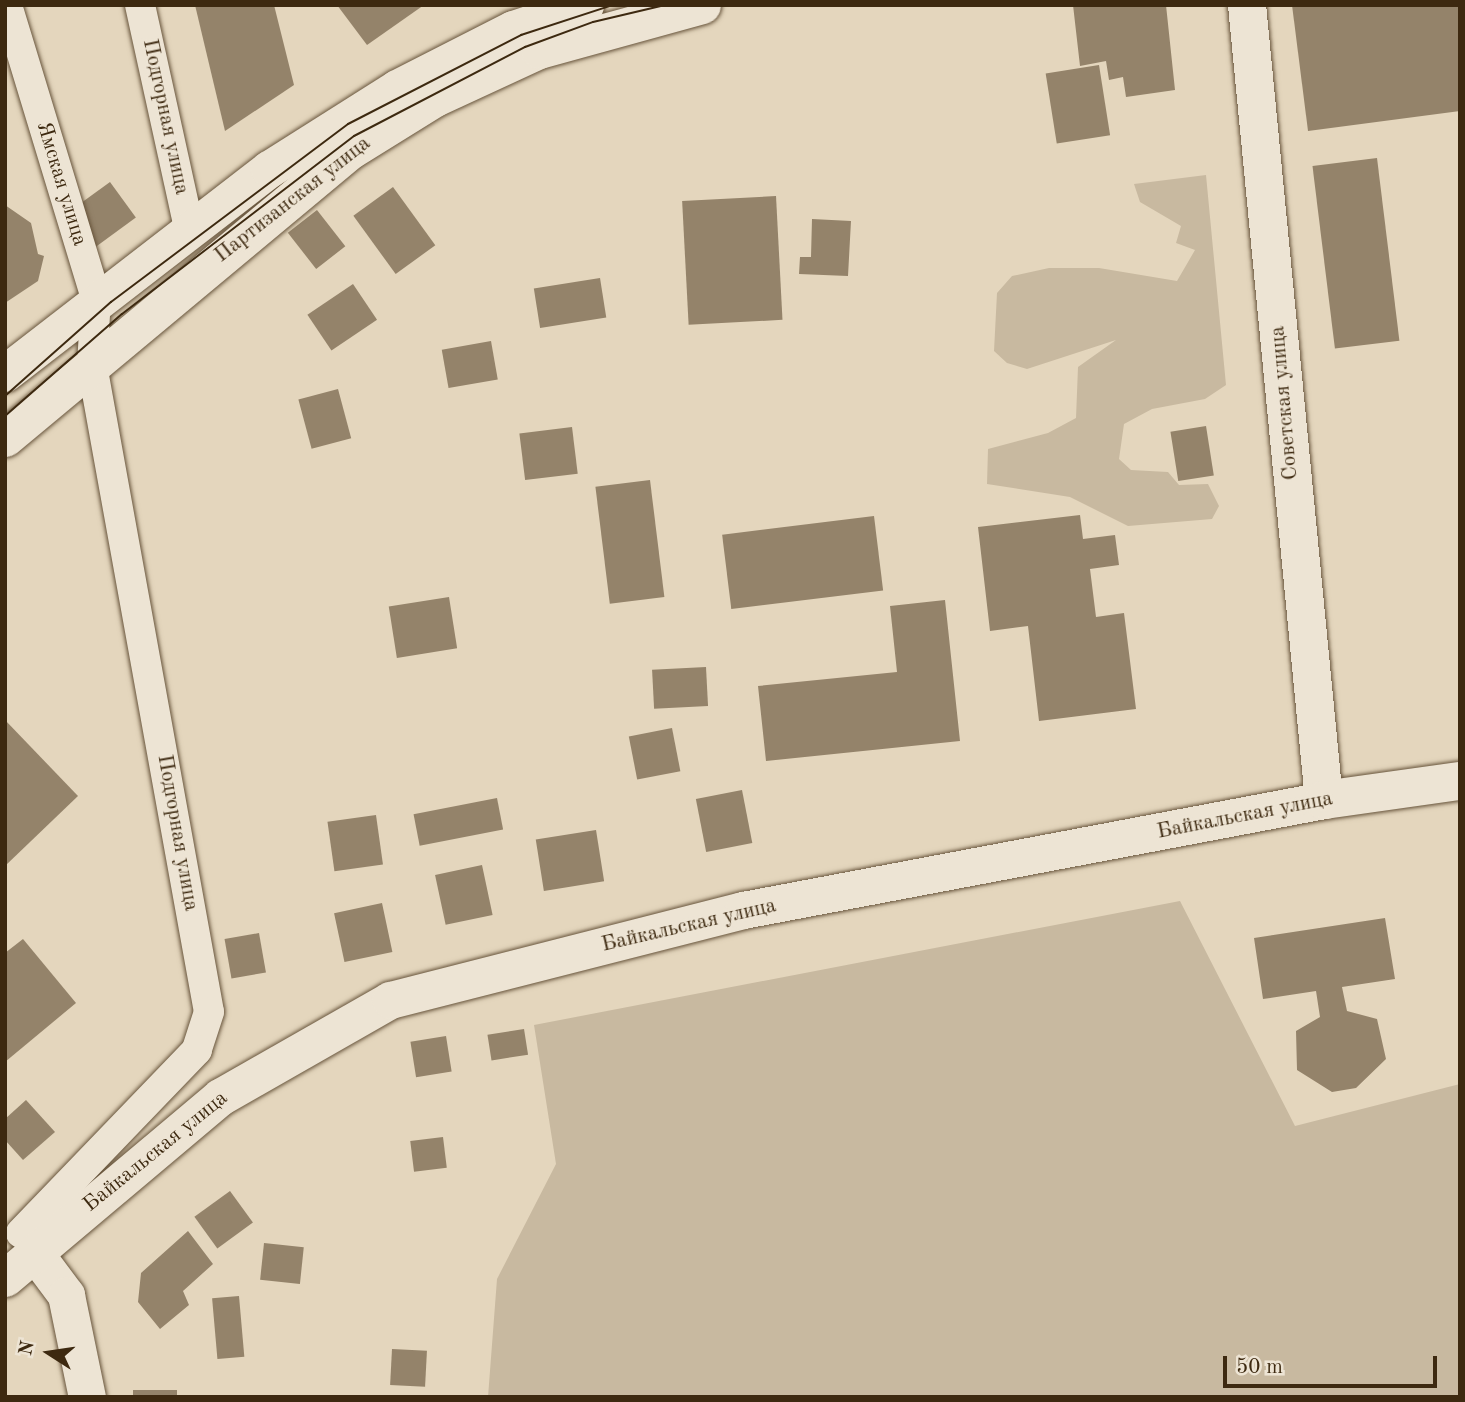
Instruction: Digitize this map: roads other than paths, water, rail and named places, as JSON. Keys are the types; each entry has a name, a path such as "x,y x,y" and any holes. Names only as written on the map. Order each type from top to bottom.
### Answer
{"main road":[{"name":"Советская улица","path":"1247,5 1324,800"},
{"name":"Байкальская улица","path":"1324,800 1460,781"}],"street":[{"name":"Ямская улица","path":"7,5 96,298 92,365"},
{"name":"Подгорная улица","path":"140,5 190,228"},
{"name":"Партизанская улица","path":"5,373 96,298 190,228 397,88 513,29 584,5"},
{"name":"Партизанская улица","path":"5,438 351,150 435,98 539,50 702,5"},
{"name":"Подгорная улица","path":"20,1233 197,1050 209,1012 92,365"},
{"name":"Байкальская улица","path":"5,1278 20,1233 220,1097 390,1000 743,910 1324,800"},
{"path":"20,1233 66,1295 87,1397"}],"tram line":[{"path":"5,396 111,302 348,124 521,35 613,5"},
{"path":"5,416 122,314 354,136 525,47 593,22 665,5"}]}
